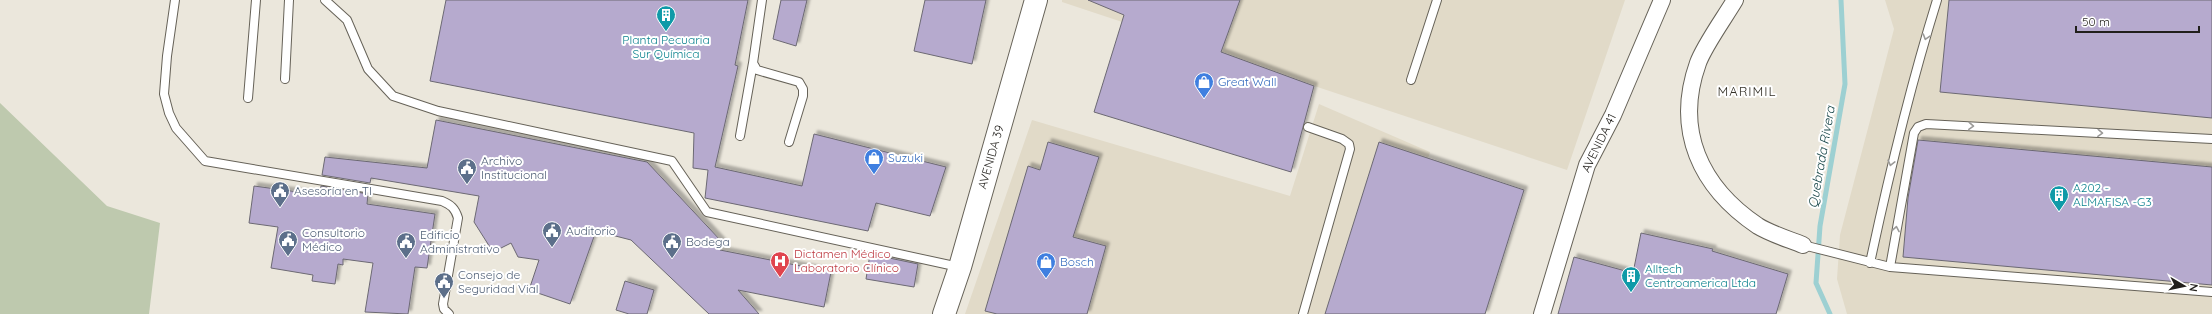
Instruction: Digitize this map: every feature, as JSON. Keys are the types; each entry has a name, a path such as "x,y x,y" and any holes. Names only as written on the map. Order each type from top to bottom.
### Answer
{"main road":[{"name":"AVENIDA 39","path":"944,314 960,267 1036,0"}],"street":[{"name":"AVENIDA 41","path":"1542,314 1587,165 1613,116 1662,0"},
{"path":"1735,0 1698,62 1688,102 1691,137 1705,174 1730,203 1759,226 1803,245"}],"lane":[{"path":"175,0 167,56 164,94 169,113 176,128 205,161 442,201 451,204 456,210 458,218 443,304 444,309 449,314"},
{"path":"248,98 256,0"},
{"path":"285,79 289,0"},
{"path":"325,0 347,20 368,69 393,96 438,111 672,161 706,212 960,267"},
{"path":"740,136 762,0"},
{"path":"1410,80 1436,0"},
{"path":"1870,263 1890,169 1908,96 1937,0"},
{"path":"753,63 757,70 799,82 803,96 789,142"},
{"path":"1890,267 1914,133 1918,127 1926,124 2212,138"},
{"path":"1304,314 1350,149 1349,144 1342,140 1308,127"},
{"path":"1803,245 1827,253 1890,267 2212,292"}],"shaded area":[{"path":"1062,0 1625,0 1567,170 1062,2"},
{"path":"1885,0 2212,0 2212,314 1847,314 1837,279 1840,235 1894,29"},
{"path":"1319,104 1430,152 1381,314 965,314 1032,120 1290,196"}],"green space":[{"path":"0,103 107,206 160,223 149,314 0,314"}],"building":[{"path":"446,0 748,0 735,65 738,66 715,167 802,186 814,134 946,167 930,216 876,203 868,231 705,198 708,170 693,168 694,133 430,81"},
{"path":"781,0 807,0 796,46 773,39"},
{"path":"925,0 986,0 972,64 914,51"},
{"name":"Great Wall","path":"1088,0 1240,0 1221,52 1314,86 1291,172 1094,112 1124,15"},
{"path":"1949,0 2212,0 2212,118 1940,92"},
{"path":"436,120 647,162 722,242 720,250 831,272 824,307 738,290 759,314 709,314 631,240 596,231 570,304 529,290 539,260 518,257 511,243 493,252 474,222 479,196 371,178 370,183 322,175 325,157 427,168"},
{"name":"A202 - ALMAFISA -G3","path":"1918,140 2212,167 2212,285 1903,257 1908,198"},
{"name":"Bosch","path":"1048,142 1099,157 1073,237 1106,246 1087,314 997,314 985,311 1028,166 1040,170"},
{"path":"1379,142 1524,190 1485,314 1325,314"},
{"path":"254,186 320,195 321,186 368,194 367,204 435,214 427,268 415,267 408,314 365,312 373,263 343,259 343,265 338,264 335,284 312,281 313,275 271,268 278,227 249,223"},
{"name":"Alltech Centroamerica Ltda","path":"1641,233 1713,249 1712,251 1788,274 1776,314 1558,314 1574,257 1633,273"},
{"path":"870,254 918,264 914,287 866,279"},
{"path":"625,281 654,290 647,314 629,314 616,310"}],"waterway":[{"name":"Quebrada Rivera","path":"1830,314 1816,283 1820,226 1845,84 1841,0"}],"place":[{"name":"Planta Pecuaria Sur Química","path":"666,32"},
{"name":"Great Wall","path":"1204,99"},
{"name":"Suzuki","path":"874,175"},
{"name":"Archivo Institucional","path":"467,185"},
{"name":"Asesoría en TI","path":"280,208"},
{"name":"A202 - ALMAFISA -G3","path":"2059,212"},
{"name":"Auditorio","path":"552,248"},
{"name":"Consultorio Médico","path":"288,257"},
{"name":"Edificio Administrativo","path":"406,259"},
{"name":"Bodega","path":"672,259"},
{"name":"Dictamen Médico Laboratorio Clínico","path":"780,278"},
{"name":"Bosch","path":"1046,279"},
{"name":"Alltech Centroamerica Ltda","path":"1631,293"},
{"name":"Consejo de Seguridad Vial","path":"444,299"}],"district":[{"name":"MARIMIL","path":"1747,91"}]}
